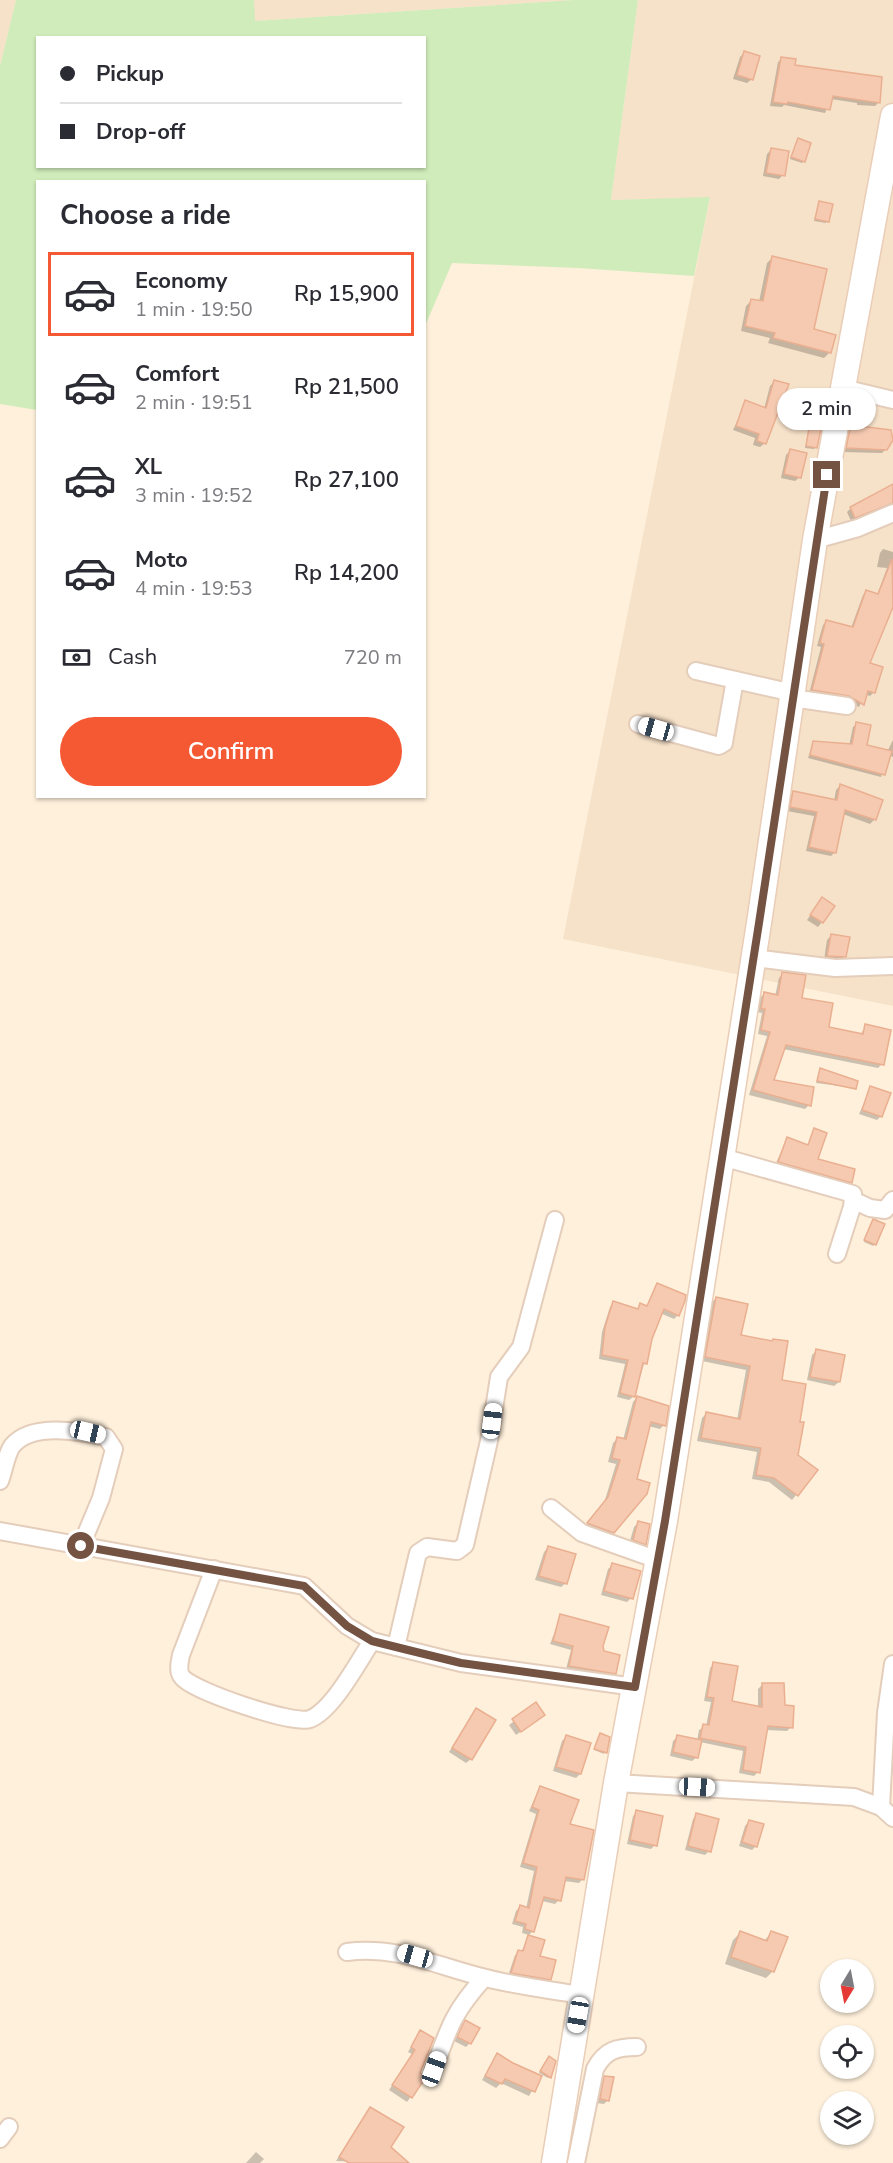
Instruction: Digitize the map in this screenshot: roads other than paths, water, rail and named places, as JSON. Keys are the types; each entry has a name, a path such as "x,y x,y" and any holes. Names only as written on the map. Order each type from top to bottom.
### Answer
{"main road":[{"path":"554,2163 616,1783 658,1560 754,958 815,540 893,116"}],"street":[{"path":"843,388 893,400"},
{"path":"815,540 858,528 893,513"},
{"path":"696,672 847,706"},
{"path":"638,724 719,746 724,743 735,680"},
{"path":"754,958 835,968 893,966"},
{"path":"722,1157 853,1194 837,1254"},
{"path":"853,1200 879,1210 885,1210 893,1200"},
{"path":"396,1647 418,1553 427,1547 457,1551 465,1545 489,1442 499,1377 521,1347 555,1220"},
{"path":"0,1481 13,1445 27,1436 53,1431 88,1432 106,1437 114,1449 101,1498 81,1546"},
{"path":"551,1508 582,1533 658,1560"},
{"path":"0,1531 304,1586 347,1626 372,1641 461,1663 635,1687"},
{"path":"214,1569 192,1624 179,1669 181,1676 194,1685 266,1713 300,1721 310,1719 327,1708 372,1641"},
{"path":"616,1783 854,1797 887,1813 886,1713 893,1664"},
{"path":"347,1952 378,1949 401,1953 484,1978 581,1995"},
{"path":"434,2069 452,2020 461,2003 484,1978"},
{"path":"576,2163 595,2069 601,2058 617,2047 637,2047"}]}
